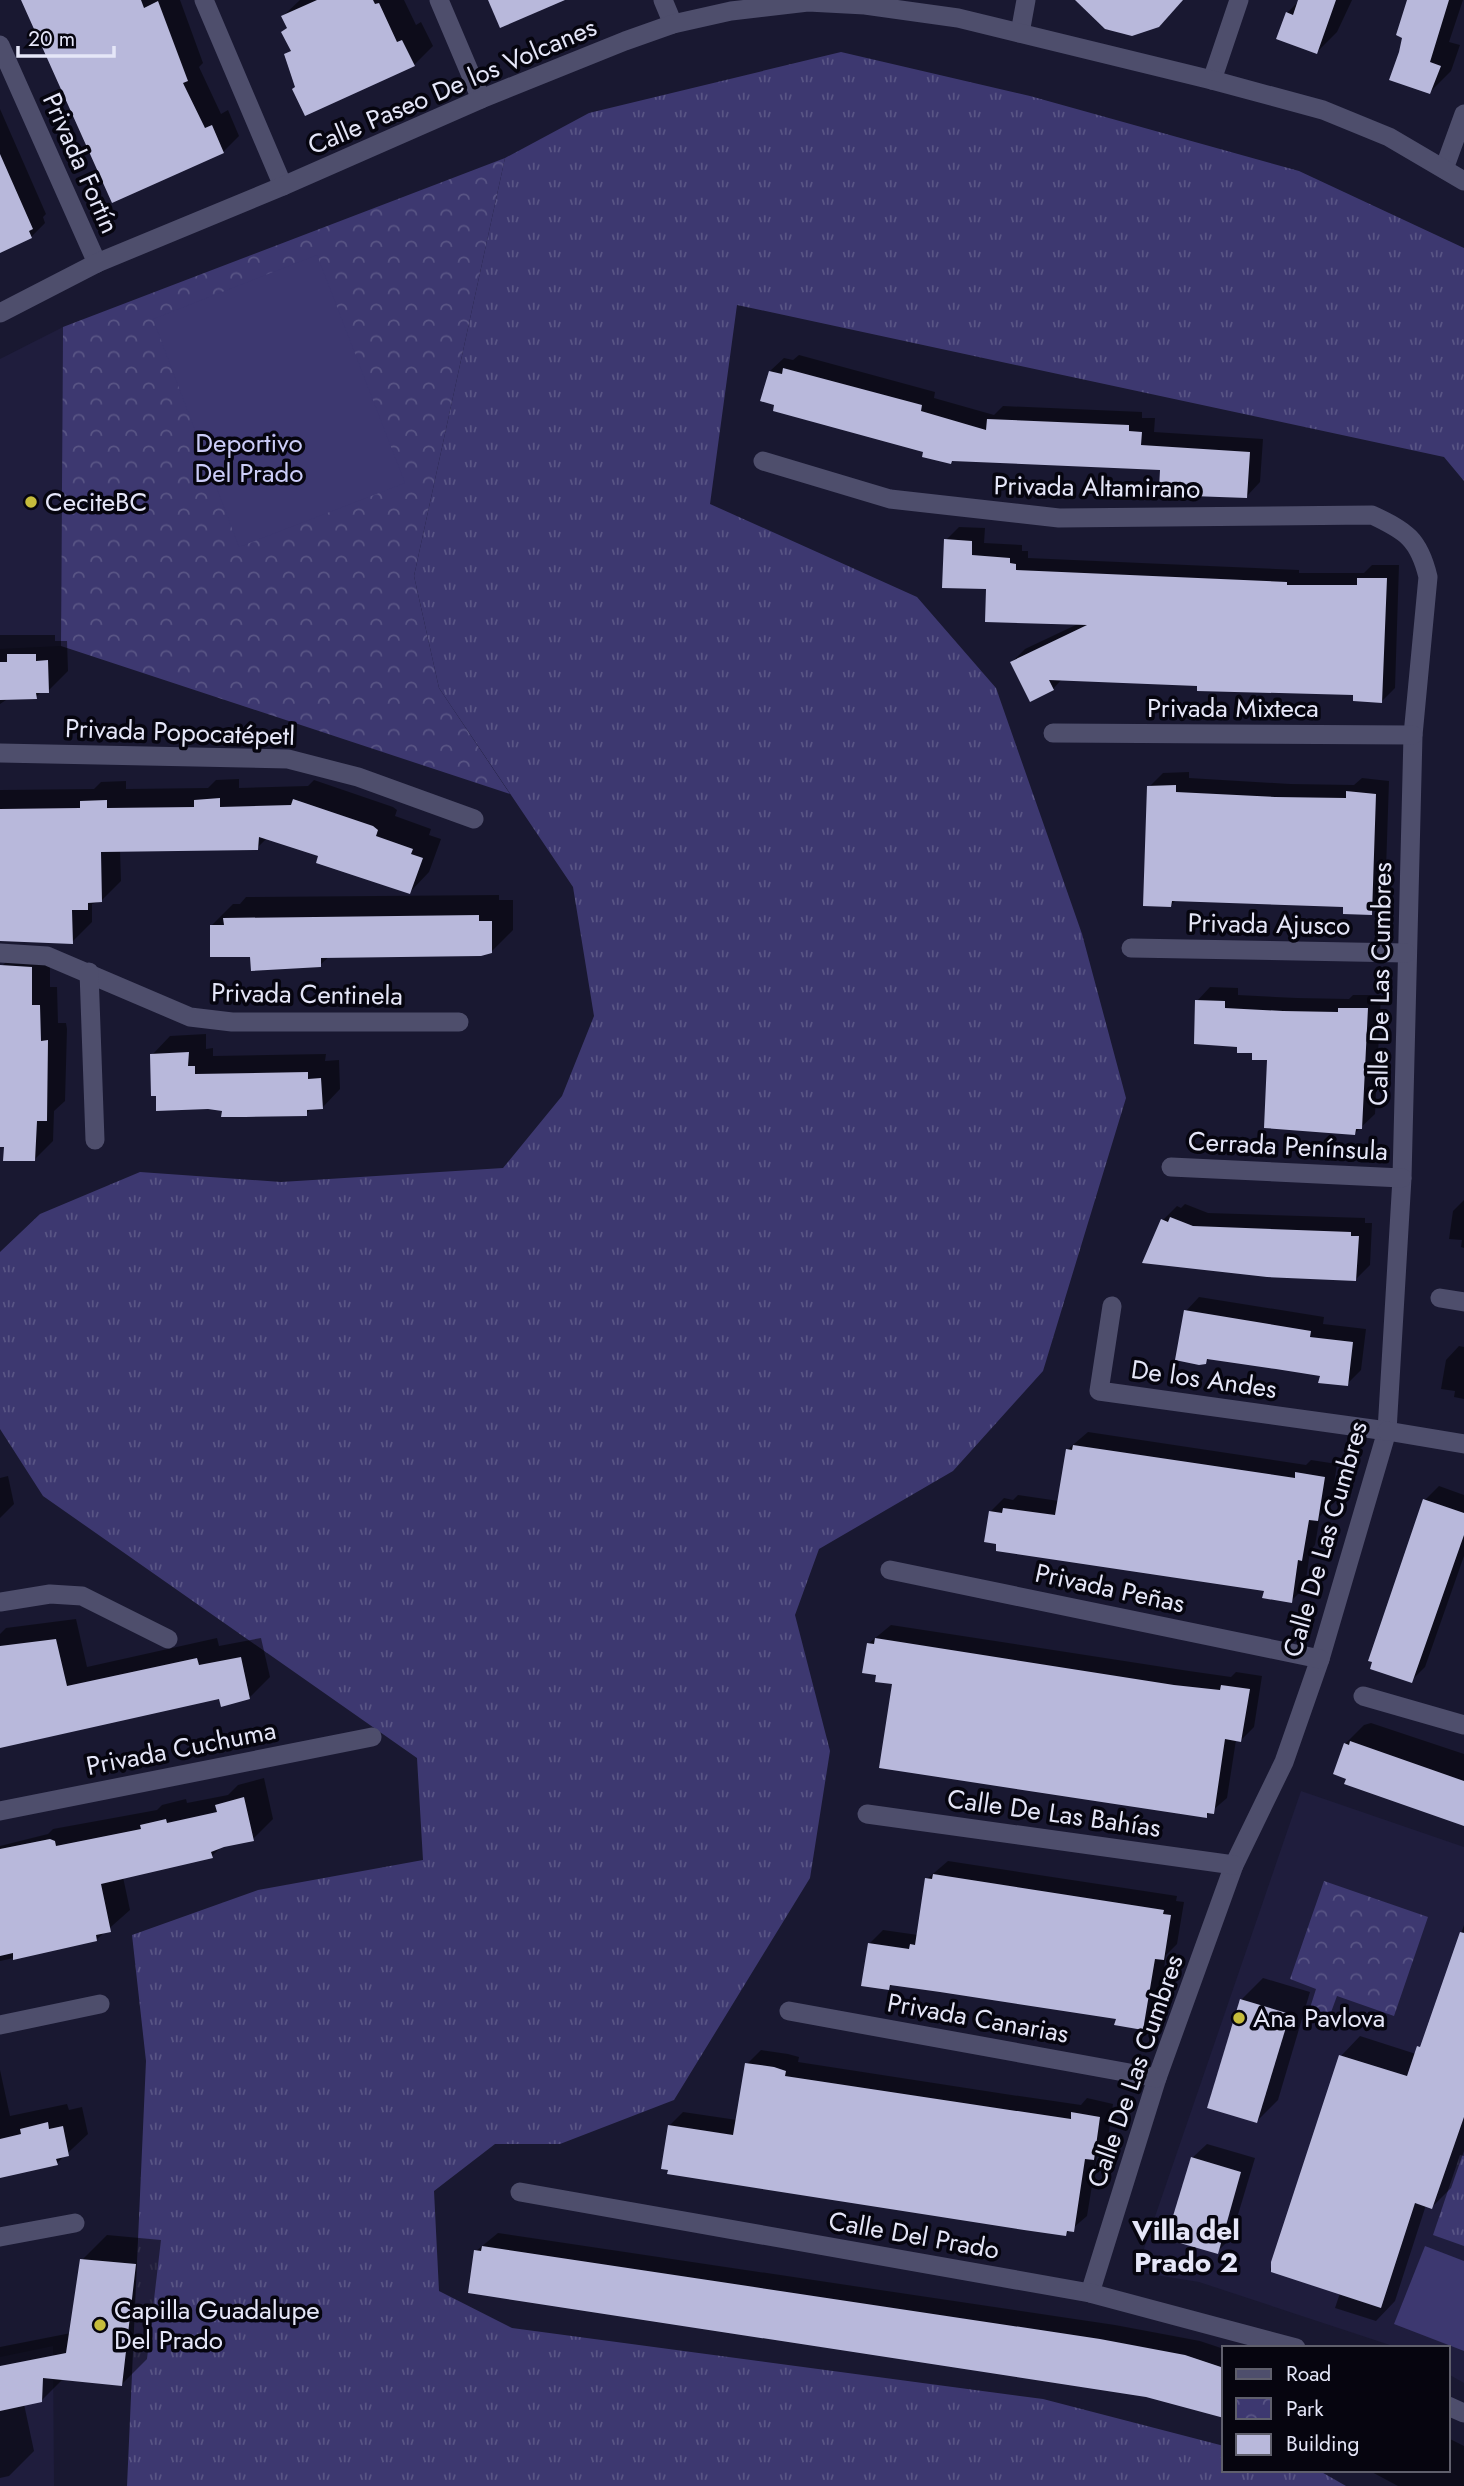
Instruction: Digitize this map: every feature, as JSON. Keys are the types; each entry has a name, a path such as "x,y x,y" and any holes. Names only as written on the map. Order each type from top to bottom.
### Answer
{"street":[{"path":"204,0 283,186"},
{"path":"439,0 481,99"},
{"path":"663,0 673,24"},
{"path":"1020,33 1026,0"},
{"path":"1212,80 1239,0"},
{"name":"Calle Paseo De los Volcanes","path":"0,313 97,263 283,186 481,99 673,24 731,10 808,1 865,5 945,16 1212,80 1324,110 1389,137 1464,181"},
{"name":"Privada Fortín","path":"0,45 97,263"},
{"path":"1444,169 1464,114"},
{"name":"Privada Altamirano","path":"763,461 890,499 1047,517 1372,515 1403,530 1422,552"},
{"name":"Calle De Las Cumbres","path":"1090,2293 1157,2077 1234,1865 1284,1762 1320,1659 1387,1430 1402,1178 1413,735 1428,577 1422,552"},
{"name":"Privada Mixteca","path":"1054,733 1413,735"},
{"name":"Privada Popocatépetl","path":"0,753 288,759 358,777 474,819"},
{"name":"Privada Ajusco","path":"1131,948 1406,953"},
{"name":"Privada Centinela","path":"0,953 47,956 190,1017 232,1023 459,1023"},
{"path":"89,972 95,1140"},
{"name":"Cerrada Península","path":"1171,1167 1402,1178"},
{"path":"1440,1298 1464,1302"},
{"name":"De los Andes","path":"1112,1306 1098,1391 1387,1430"},
{"path":"1387,1430 1464,1444"},
{"name":"Privada Peñas","path":"890,1570 1320,1659"},
{"path":"0,1602 50,1594 82,1596 168,1639"},
{"path":"1363,1696 1464,1725"},
{"name":"Privada Cuchuma","path":"0,1811 372,1737"},
{"name":"Calle De Las Bahías","path":"867,1814 1234,1865"},
{"path":"0,2025 100,2004"},
{"name":"Privada Canarias","path":"789,2011 1157,2077"},
{"name":"Calle Del Prado","path":"520,2192 1090,2293 1289,2346"},
{"path":"0,2237 75,2223"}],"shaded area":[{"name":"CeciteBC","path":"63,327 61,646 0,649 0,359"},
{"path":"1301,1791 1464,1847 1464,2383 1450,2375 1450,2346 1393,2346 1199,2282 1136,2272"},
{"path":"53,2346 54,2486 0,2486 0,2357"}],"green space":[{"path":"841,52 1030,96 1299,171 1464,248 1464,481 1444,457 737,305 710,504 917,597 996,688 1082,934 1126,1098 1043,1371 953,1471 819,1549 795,1615 830,1751 810,1878 674,2100 560,2144 495,2144 434,2191 439,2291 512,2328 1043,2399 1222,2445 1222,2472 1322,2472 1346,2486 127,2486 146,2061 132,1935 258,1890 423,1860 417,1758 43,1496 0,1429 0,1252 40,1214 140,1172 281,1182 503,1168 562,1096 594,1016 573,887 439,688 414,576 505,158 589,113"},
{"name":"Deportivo Del Prado","path":"505,158 414,576 439,688 510,794 61,646 63,327"},
{"path":"317,255 405,483 239,547 153,319"},
{"path":"1324,1881 1428,1917 1394,2016 1337,1996 1330,2015 1310,2008 1316,1989 1290,1979"},
{"path":"1460,2155 1464,2156 1464,2246 1433,2235"},
{"path":"1425,2246 1464,2261 1464,2351 1394,2324"}],"building":[{"path":"21,0 141,0 144,8 158,1 188,81 183,83 205,128 212,125 224,153 112,203"},
{"path":"317,0 373,0 375,4 379,3 397,42 402,40 415,66 305,116 292,89 295,87 284,54 291,51 281,32 287,28 281,16"},
{"path":"488,0 565,0 500,28"},
{"path":"1075,0 1183,0 1159,27 1132,36 1105,29"},
{"path":"1298,0 1336,0 1317,54 1276,39 1286,12 1293,15"},
{"path":"1407,0 1449,0 1430,62 1441,66 1430,94 1389,80 1399,52 1402,38 1396,35"},
{"path":"0,154 33,229 29,231 32,238 0,253"},
{"path":"783,368 922,405 921,411 986,430 987,419 1129,425 1129,431 1142,432 1141,445 1250,452 1247,498 1164,495 1164,490 1159,489 1160,470 952,461 951,464 922,457 923,452 773,411 774,405 760,401 769,371 782,374"},
{"path":"944,539 972,541 972,555 1010,558 1010,563 1016,564 1016,570 1287,582 1287,585 1357,585 1357,578 1387,578 1382,703 1353,701 1353,695 1197,691 1197,686 1049,680 1054,690 1030,702 1010,662 1087,625 985,622 986,589 942,588"},
{"path":"7,654 36,654 36,661 48,660 49,693 36,693 37,699 0,700 0,662 7,662"},
{"path":"1176,785 1176,792 1275,797 1346,798 1346,791 1376,794 1372,915 1343,914 1343,907 1172,901 1171,907 1143,906 1147,786"},
{"path":"220,798 220,807 291,805 293,799 373,826 378,830 376,836 413,849 411,854 423,858 410,894 316,863 318,856 259,837 258,850 101,852 102,902 88,903 88,910 72,910 73,944 0,941 0,809 80,808 80,801 107,800 107,808 194,807 194,800"},
{"path":"479,915 479,921 492,921 492,953 481,956 321,958 321,967 251,971 250,957 210,957 210,925 224,925 223,918"},
{"path":"0,965 32,967 32,1005 40,1005 41,1041 48,1040 47,1121 37,1121 35,1161 3,1161 4,1147 0,1147"},
{"path":"1195,1000 1225,1001 1225,1008 1283,1011 1338,1012 1338,1008 1368,1008 1362,1129 1356,1129 1355,1135 1264,1128 1267,1060 1252,1060 1252,1053 1237,1053 1237,1047 1194,1044"},
{"path":"189,1052 188,1066 195,1066 195,1074 308,1072 308,1079 321,1078 323,1109 307,1110 307,1116 245,1117 221,1117 222,1111 208,1109 156,1111 156,1096 151,1096 150,1054"},
{"path":"1170,1217 1193,1226 1351,1232 1351,1236 1359,1236 1356,1281 1267,1277 1142,1263 1161,1219 1168,1222"},
{"path":"1184,1310 1311,1331 1310,1337 1353,1342 1348,1386 1318,1383 1320,1376 1276,1369 1207,1359 1206,1364 1199,1365 1175,1360"},
{"path":"1073,1445 1295,1478 1295,1472 1325,1477 1318,1521 1309,1520 1302,1561 1298,1560 1292,1603 1262,1598 1264,1591 996,1551 996,1544 984,1542 989,1511 1002,1513 1003,1508 1055,1515 1066,1449 1072,1450"},
{"path":"1423,1499 1464,1513 1464,1535 1412,1683 1370,1669 1372,1662 1368,1661"},
{"path":"875,1638 1174,1685 1220,1690 1221,1685 1250,1689 1241,1742 1225,1739 1214,1814 1207,1813 1207,1818 879,1768 892,1684 875,1682 876,1675 862,1673 867,1643 874,1644"},
{"path":"56,1639 67,1686 197,1658 199,1665 241,1657 250,1699 221,1707 219,1699 0,1748 0,1646"},
{"path":"1350,1741 1464,1781 1464,1826 1344,1784 1346,1779 1333,1774 1344,1743 1349,1745"},
{"path":"244,1797 254,1841 211,1852 213,1858 101,1884 111,1932 96,1935 97,1941 13,1960 13,1953 0,1956 0,1849 50,1839 55,1841 56,1846 141,1829 140,1825 166,1819 167,1823 217,1812 215,1805"},
{"path":"933,1874 1164,1910 1163,1914 1171,1915 1164,1960 1155,1959 1143,2030 1114,2025 1116,2019 890,1985 889,1990 861,1986 868,1943 909,1949 910,1944 915,1945 925,1878 932,1879"},
{"path":"1460,1932 1464,1933 1464,2117 1432,2209 1415,2203 1381,2308 1271,2272 1271,2262 1339,2055 1407,2076 1417,2046 1420,2047"},
{"path":"1240,1999 1290,2014 1257,2123 1207,2108"},
{"path":"745,2063 774,2067 786,2071 785,2076 1071,2119 1071,2112 1100,2117 1094,2160 1085,2159 1074,2232 1067,2231 1066,2236 667,2174 668,2170 661,2169 668,2125 733,2135"},
{"path":"48,2122 49,2129 63,2126 69,2156 56,2159 58,2165 0,2178 0,2139 21,2134 20,2129"},
{"path":"1191,2157 1241,2172 1218,2254 1166,2239"},
{"path":"482,2246 1100,2339 1185,2355 1222,2367 1222,2417 1146,2397 468,2293 474,2250 481,2251"},
{"path":"80,2259 136,2264 122,2386 43,2378 42,2402 0,2411 0,2366 66,2353"}],"place":[{"name":"CeciteBC","path":"31,502"},
{"name":"Ana Pavlova","path":"1239,2018"},
{"name":"Capilla Guadalupe Del Prado","path":"100,2325"}],"district":[{"name":"Villa del Prado 2","path":"1186,2246"}]}
